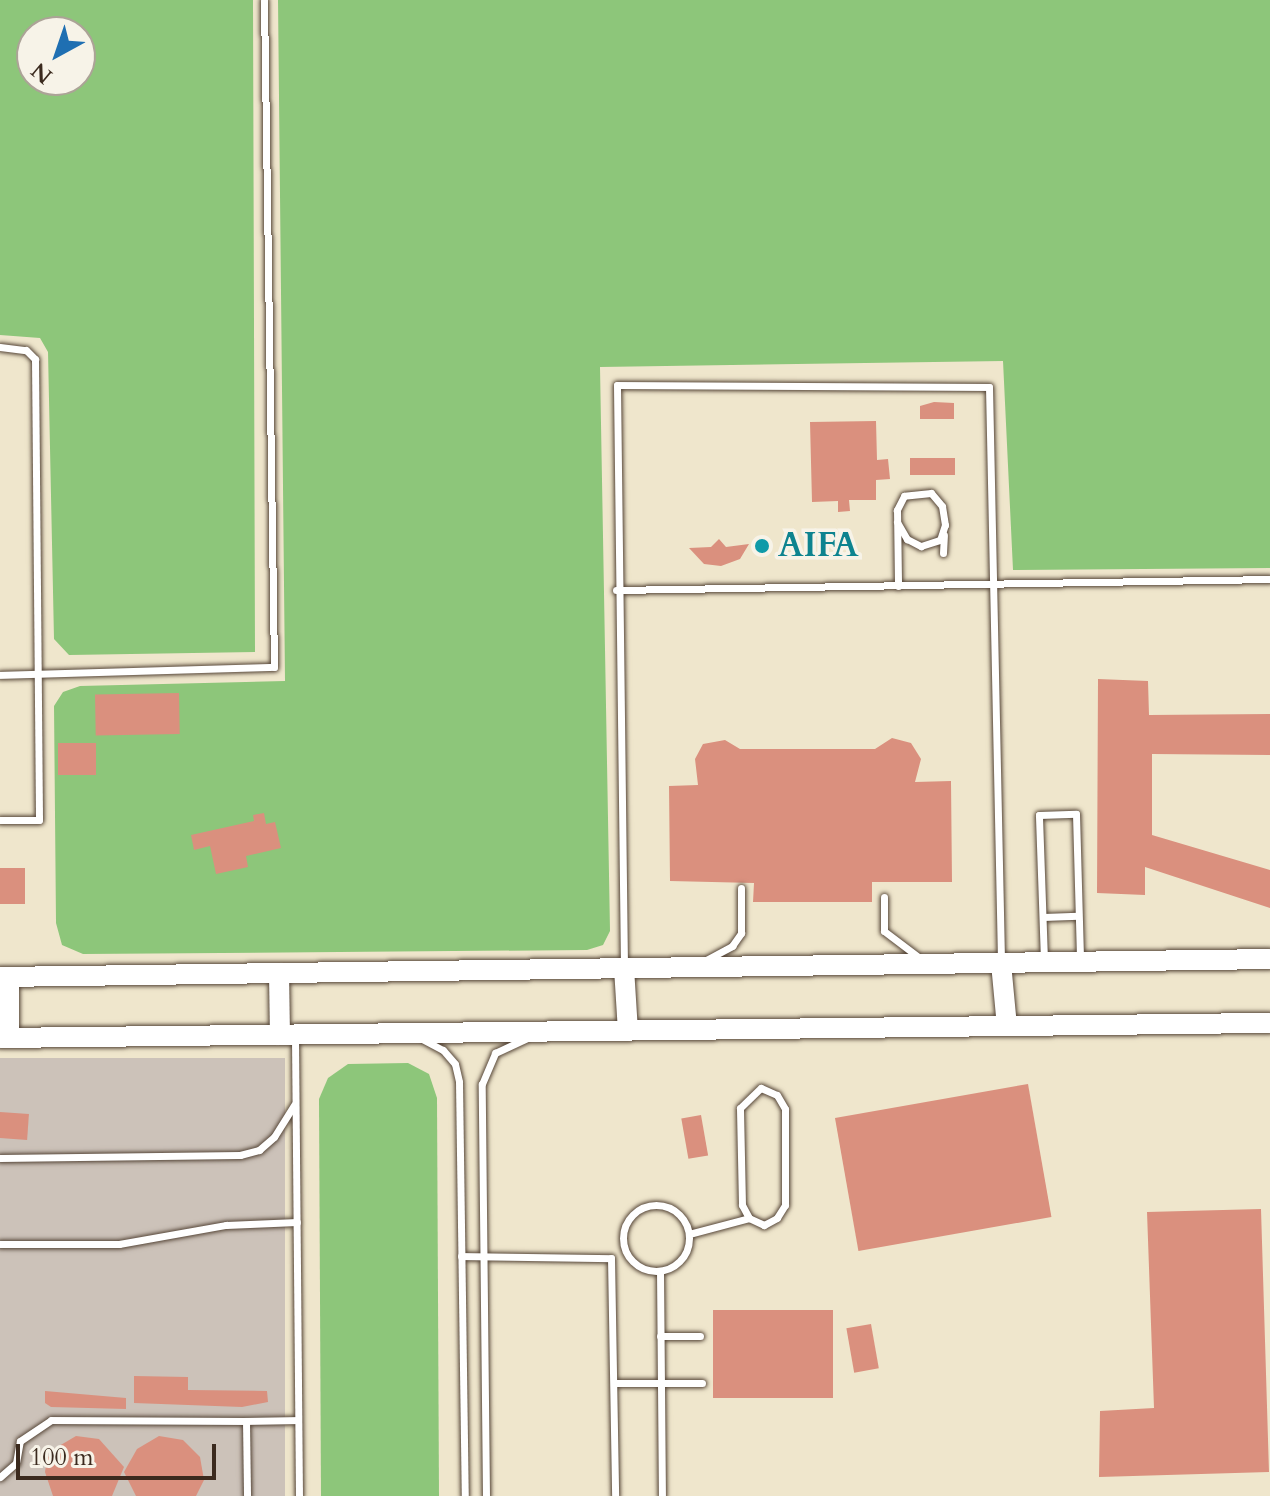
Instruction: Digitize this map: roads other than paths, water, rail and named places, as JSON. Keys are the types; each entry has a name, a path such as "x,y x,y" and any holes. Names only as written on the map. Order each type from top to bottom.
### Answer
{"street":[{"path":"1270,959 3,977 3,1038 1270,1023"},
{"path":"1001,963 1007,1026"},
{"path":"624,968 628,1031"},
{"path":"279,973 287,1035"}],"lane":[{"path":"0,675 274,667 264,0"},
{"path":"0,347 26,350 35,359 39,820 0,820"},
{"path":"624,968 616,590 617,385 989,387 1001,963"},
{"path":"898,586 897,522 904,496 931,493 942,506 943,553"},
{"path":"897,522 914,544 930,546 944,533"},
{"path":"616,590 1270,579"},
{"path":"1044,962 1039,815 1076,814 1080,962"},
{"path":"694,967 732,946 741,933 741,888"},
{"path":"884,897 884,931 929,964"},
{"path":"1043,917 1078,916"},
{"path":"486,1496 486,1066 495,1053 540,1032"},
{"path":"410,1033 443,1050 455,1064 459,1082 465,1496"},
{"path":"287,1035 296,1103 299,1496"},
{"path":"689,1234 749,1218 764,1225 785,1205 785,1109 777,1095 761,1088 740,1108 742,1205 749,1218"},
{"path":"0,1158 240,1155 259,1150 274,1137 296,1103"},
{"path":"650,1205 671,1208 689,1234 678,1262 660,1271 638,1266 624,1248 624,1225 650,1205"},
{"path":"0,1244 119,1244 226,1225 297,1222"},
{"path":"461,1256 611,1258 624,1248"},
{"path":"611,1258 615,1496"},
{"path":"660,1271 662,1496"},
{"path":"660,1336 700,1336"},
{"path":"614,1383 702,1383"},
{"path":"0,1477 16,1463 20,1441 51,1420 298,1420"},
{"path":"246,1421 247,1496"}],"place":[{"name":"AIFA","path":"762,546"}]}
